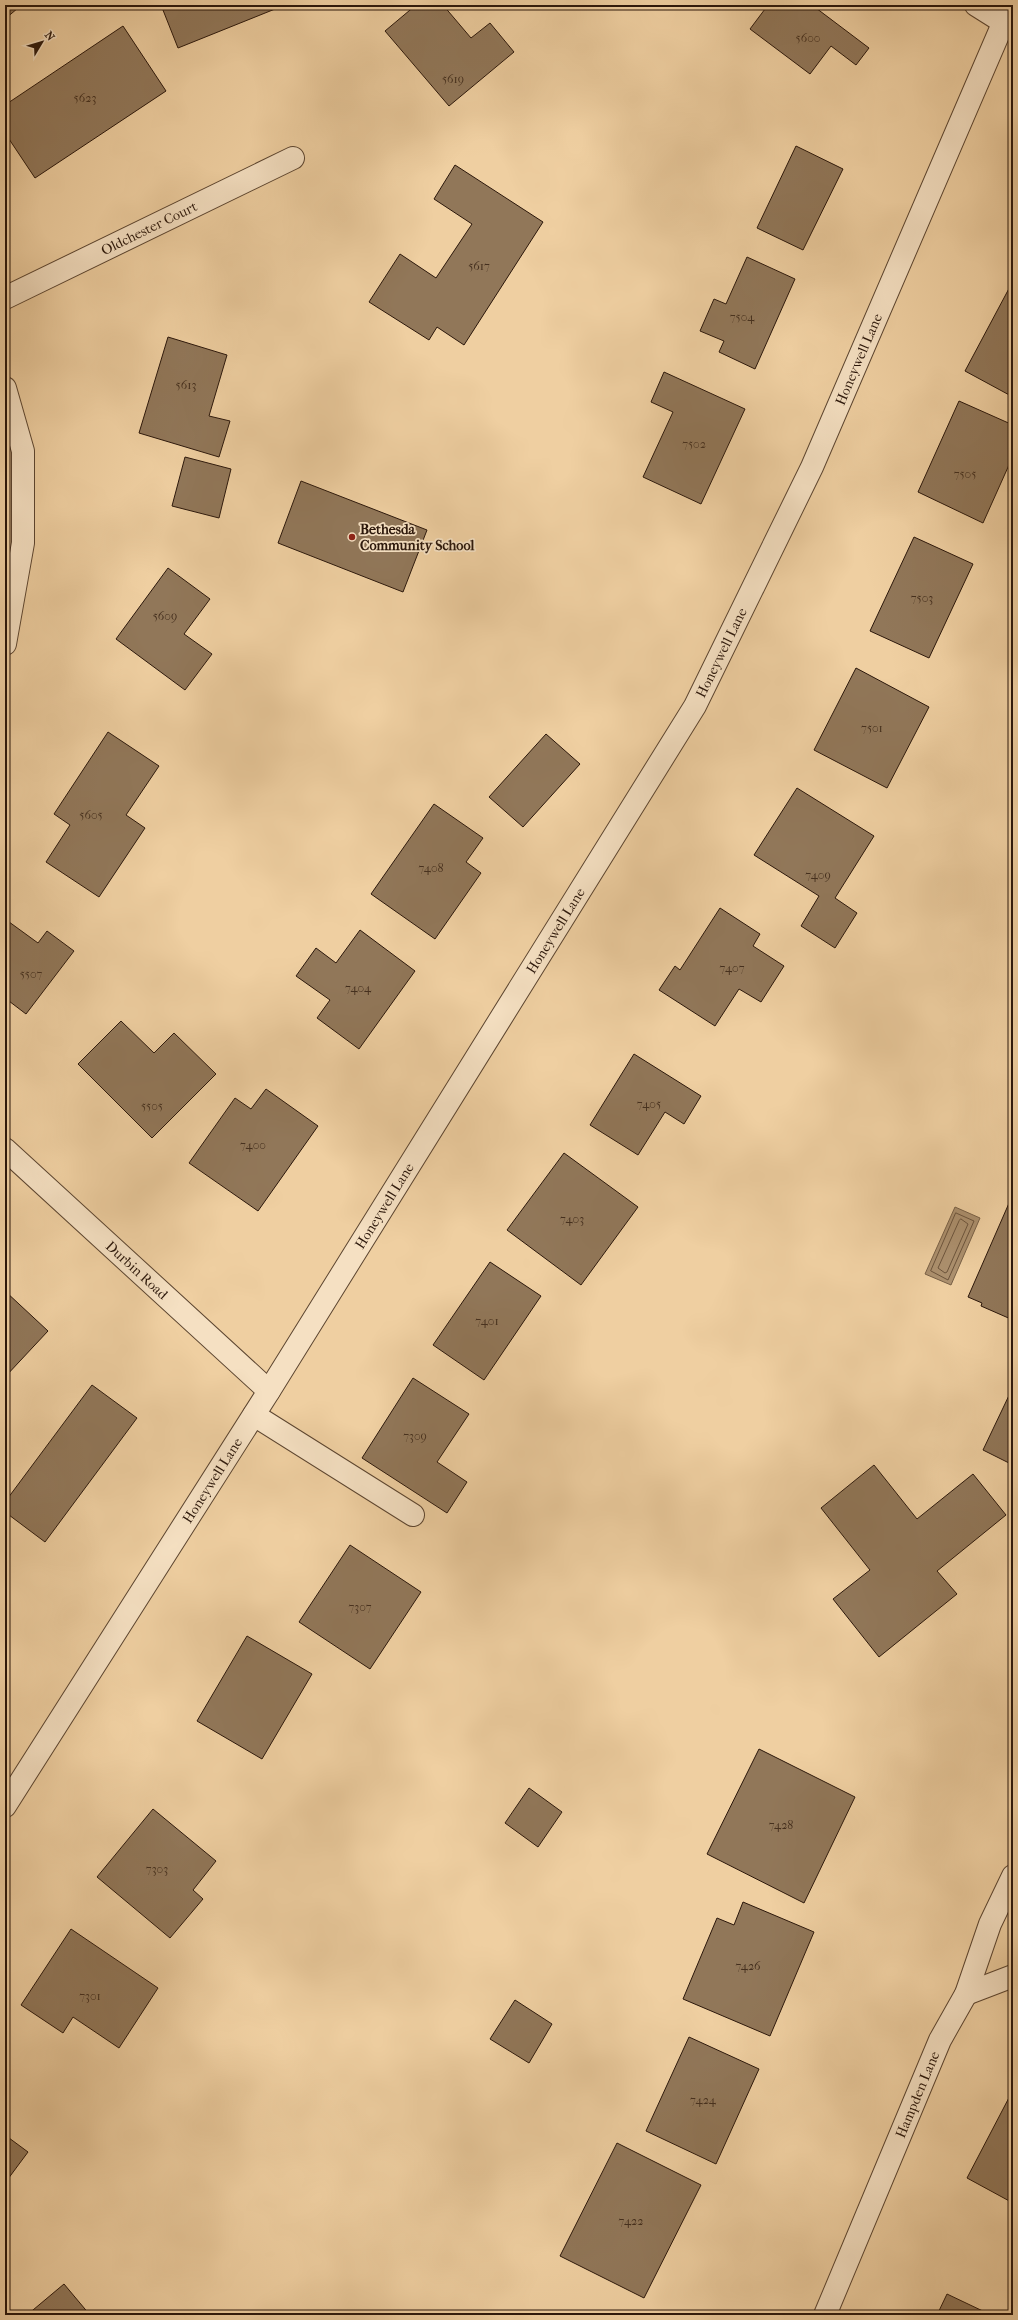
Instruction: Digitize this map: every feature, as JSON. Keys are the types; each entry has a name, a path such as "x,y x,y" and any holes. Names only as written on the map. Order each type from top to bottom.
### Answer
{"street":[{"path":"976,5 1007,13"},
{"name":"Honeywell Lane","path":"5,1806 254,1415 695,706 812,467 1007,13"},
{"name":"Oldchester Court","path":"5,298 293,158"},
{"path":"5,388 23,451 23,544 5,643"},
{"name":"Durbin Road","path":"5,1149 269,1391"},
{"path":"254,1415 413,1515"},
{"name":"Hampden Lane","path":"825,2315 940,2040 966,1994 990,1924 1013,1876"},
{"path":"966,1994 1013,1976"}],"water":[{"path":"955,1207 980,1218 951,1285 925,1274"}],"building":[{"path":"5,5 16,5 18,8 5,19"},
{"path":"161,5 285,5 178,48"},
{"path":"416,5 443,5 471,38 490,23 514,52 449,106 385,31"},
{"path":"768,5 812,5 869,48 856,65 831,46 810,74 750,29"},
{"path":"123,26 166,91 35,178 5,133 5,105"},
{"path":"796,146 843,169 803,250 757,228"},
{"path":"455,165 543,222 464,345 437,327 429,340 369,302 400,254 436,278 472,224 434,199"},
{"path":"747,257 795,279 755,369 719,352 724,341 700,331 714,299 726,304"},
{"path":"1013,281 1013,397 965,371"},
{"path":"168,337 227,355 209,416 230,421 219,457 139,433"},
{"path":"664,372 745,409 701,504 643,477 673,412 651,402"},
{"path":"959,401 1013,425 1013,456 983,523 918,492"},
{"path":"185,457 231,469 219,518 172,506"},
{"name":"Bethesda Community School","path":"301,481 427,530 403,592 278,543"},
{"path":"914,537 973,564 929,658 870,631"},
{"path":"168,568 210,599 184,634 212,654 185,690 116,639"},
{"path":"856,668 929,707 887,788 814,750"},
{"path":"108,732 159,766 126,815 145,828 99,897 46,862 70,825 54,814"},
{"path":"546,734 580,764 523,827 489,797"},
{"path":"797,788 874,836 835,898 857,913 835,948 801,926 819,896 754,855"},
{"path":"434,804 483,838 466,862 481,873 435,939 371,894"},
{"path":"720,908 760,934 753,946 784,966 761,1002 739,989 715,1026 659,990 675,966 680,970"},
{"path":"5,919 38,943 47,931 74,951 26,1014 5,998"},
{"path":"360,930 415,971 359,1049 317,1018 330,1000 296,976 316,948 336,963"},
{"path":"121,1021 154,1053 174,1033 216,1074 152,1138 78,1064"},
{"path":"634,1054 701,1096 684,1124 665,1112 638,1155 590,1125"},
{"path":"266,1089 318,1126 258,1211 189,1163 235,1098 251,1109"},
{"path":"564,1153 638,1207 581,1285 507,1230"},
{"path":"1013,1194 1013,1320 981,1306 982,1303 968,1297"},
{"path":"490,1262 541,1296 484,1380 433,1345"},
{"path":"5,1291 48,1331 5,1377"},
{"path":"413,1378 469,1414 437,1462 467,1482 447,1513 362,1458"},
{"path":"92,1385 137,1418 45,1542 5,1512 5,1502"},
{"path":"1013,1387 1013,1465 983,1450"},
{"path":"874,1465 917,1519 973,1474 1006,1515 937,1571 957,1594 879,1657 833,1599 870,1570 821,1508"},
{"path":"350,1545 421,1592 370,1669 299,1622"},
{"path":"247,1636 312,1674 262,1759 197,1721"},
{"path":"759,1749 855,1797 804,1903 707,1854"},
{"path":"529,1788 562,1812 538,1847 505,1823"},
{"path":"153,1809 216,1861 193,1890 203,1899 170,1938 97,1877"},
{"path":"743,1902 814,1932 770,2036 683,1999 717,1918 734,1925"},
{"path":"71,1929 158,1988 119,2048 73,2017 63,2033 21,2005"},
{"path":"515,2000 552,2024 529,2063 490,2039"},
{"path":"689,2037 759,2069 716,2164 646,2131"},
{"path":"1013,2090 1013,2203 967,2178"},
{"path":"5,2135 28,2152 5,2183"},
{"path":"617,2143 701,2185 644,2298 560,2256"},
{"path":"64,2284 90,2315 27,2315"},
{"path":"947,2294 987,2313 986,2315 937,2315"}],"place":[{"name":"Bethesda Community School","path":"352,537"}]}
